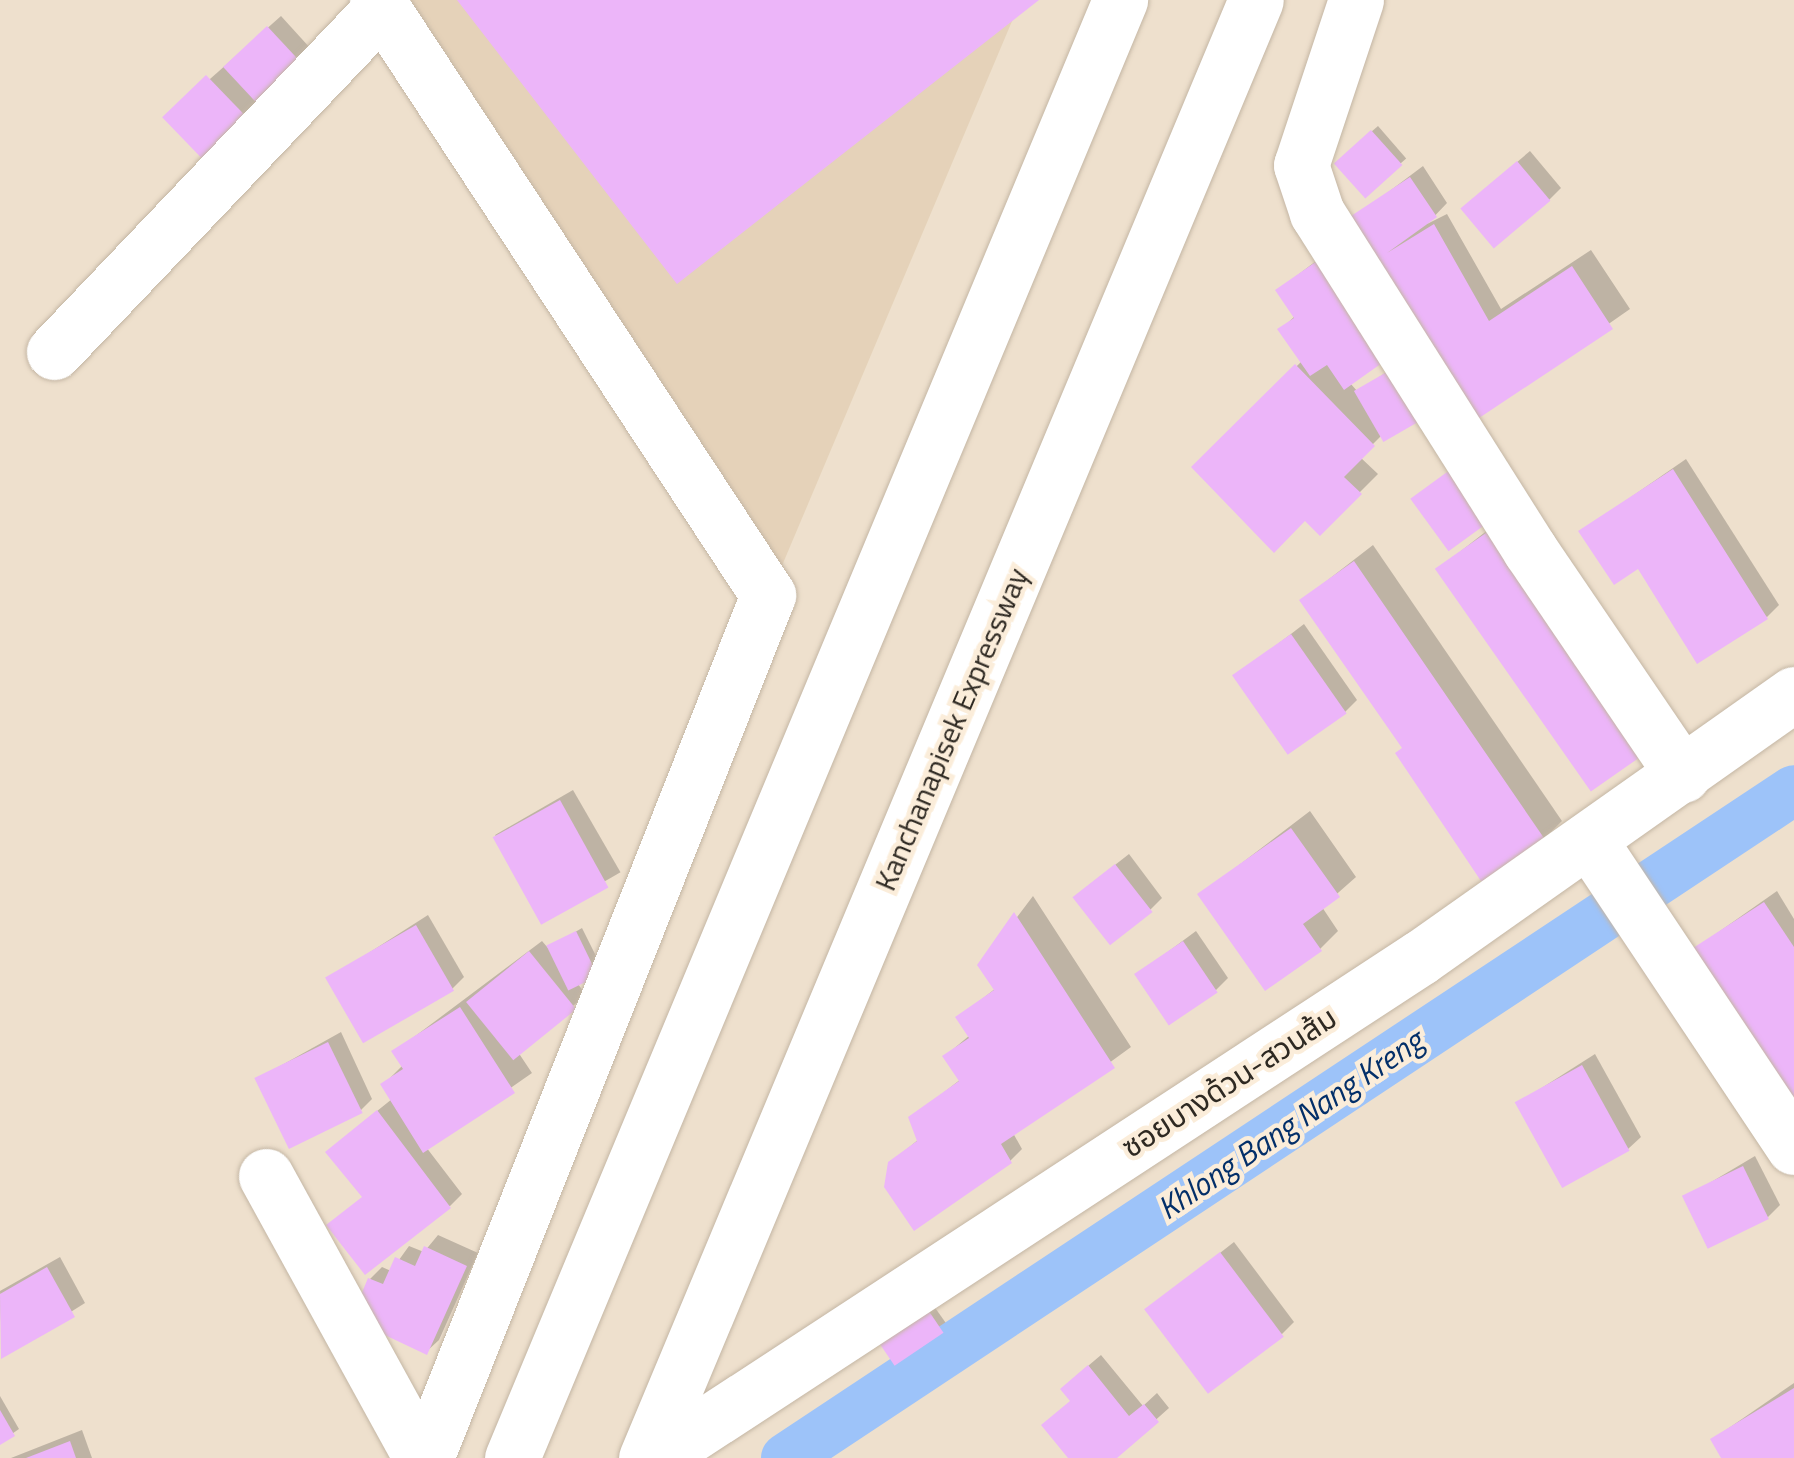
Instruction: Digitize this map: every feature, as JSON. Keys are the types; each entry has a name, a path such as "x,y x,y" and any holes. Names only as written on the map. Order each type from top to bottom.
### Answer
{"main road":[{"path":"512,1458 1120,0"},
{"name":"Kanchanapisek Expressway","path":"646,1458 1256,0"},
{"path":"1356,0 1301,165 1318,213 1530,550 1683,774"},
{"path":"54,352 380,3 768,595 423,1458"},
{"name":"ซอยบางด้วน-สวนส้ม","path":"655,1458 1421,958 1794,694"},
{"path":"1589,840 1794,1147"},
{"path":"266,1176 423,1458"}],"shaded area":[{"path":"356,0 1021,0 781,568"}],"building":[{"path":"457,0 1039,0 677,284"},
{"path":"267,26 311,74 267,114 223,67"},
{"path":"206,75 257,128 214,171 162,117"},
{"path":"1371,130 1402,165 1365,198 1334,163"},
{"path":"1517,161 1550,201 1494,248 1460,209"},
{"path":"1410,177 1437,217 1387,253 1434,224 1489,321 1572,266 1613,329 1464,428 1351,216"},
{"path":"1320,259 1389,358 1344,390 1327,365 1310,376 1277,329 1294,318 1275,290"},
{"path":"1295,364 1375,446 1344,477 1362,494 1320,536 1305,521 1274,553 1191,467"},
{"path":"1392,369 1422,420 1383,442 1354,391"},
{"path":"1454,467 1492,520 1449,551 1410,499"},
{"path":"1673,469 1768,619 1697,664 1638,569 1614,585 1578,531"},
{"path":"1493,528 1649,751 1591,792 1435,569"},
{"path":"1354,561 1546,841 1483,884 1395,753 1402,748 1299,600"},
{"path":"1291,634 1347,713 1288,755 1232,675"},
{"path":"560,800 608,887 541,925 493,837"},
{"path":"1291,828 1340,897 1303,924 1322,951 1265,991 1197,894"},
{"path":"1115,864 1153,912 1110,945 1072,897"},
{"path":"1764,902 1794,947 1794,1110 1690,950"},
{"path":"1014,912 1115,1068 1001,1144 1012,1163 914,1231 884,1187 888,1162 917,1141 908,1117 959,1081 942,1056 969,1038 955,1017 994,990 977,965"},
{"path":"416,925 454,991 363,1043 325,978"},
{"path":"576,931 598,976 568,990 546,945"},
{"path":"1183,941 1218,992 1169,1025 1134,974"},
{"path":"529,951 576,1009 513,1060 466,1002"},
{"path":"460,1007 515,1093 423,1153 380,1084 403,1069 391,1051"},
{"path":"328,1042 363,1113 289,1149 254,1078"},
{"path":"1582,1065 1630,1151 1562,1188 1515,1102"},
{"path":"377,1110 451,1208 365,1275 326,1225 362,1197 325,1152"},
{"path":"1743,1166 1769,1219 1708,1249 1682,1196"},
{"path":"424,1246 467,1266 427,1355 351,1319 368,1278 383,1284 395,1257 415,1266"},
{"path":"1220,1252 1284,1337 1208,1394 1144,1309"},
{"path":"47,1267 75,1317 1,1359 0,1294"},
{"path":"920,1298 943,1333 895,1366 871,1331"},
{"path":"1088,1365 1129,1416 1144,1404 1159,1422 1117,1458 1068,1458 1041,1425 1070,1401 1060,1389"},
{"path":"1794,1388 1794,1458 1721,1458 1710,1439"},
{"path":"0,1410 15,1436 0,1445"},
{"path":"70,1441 76,1458 26,1458"}],"waterway":[{"name":"Khlong Bang Nang Kreng","path":"786,1458 1794,790"}]}
